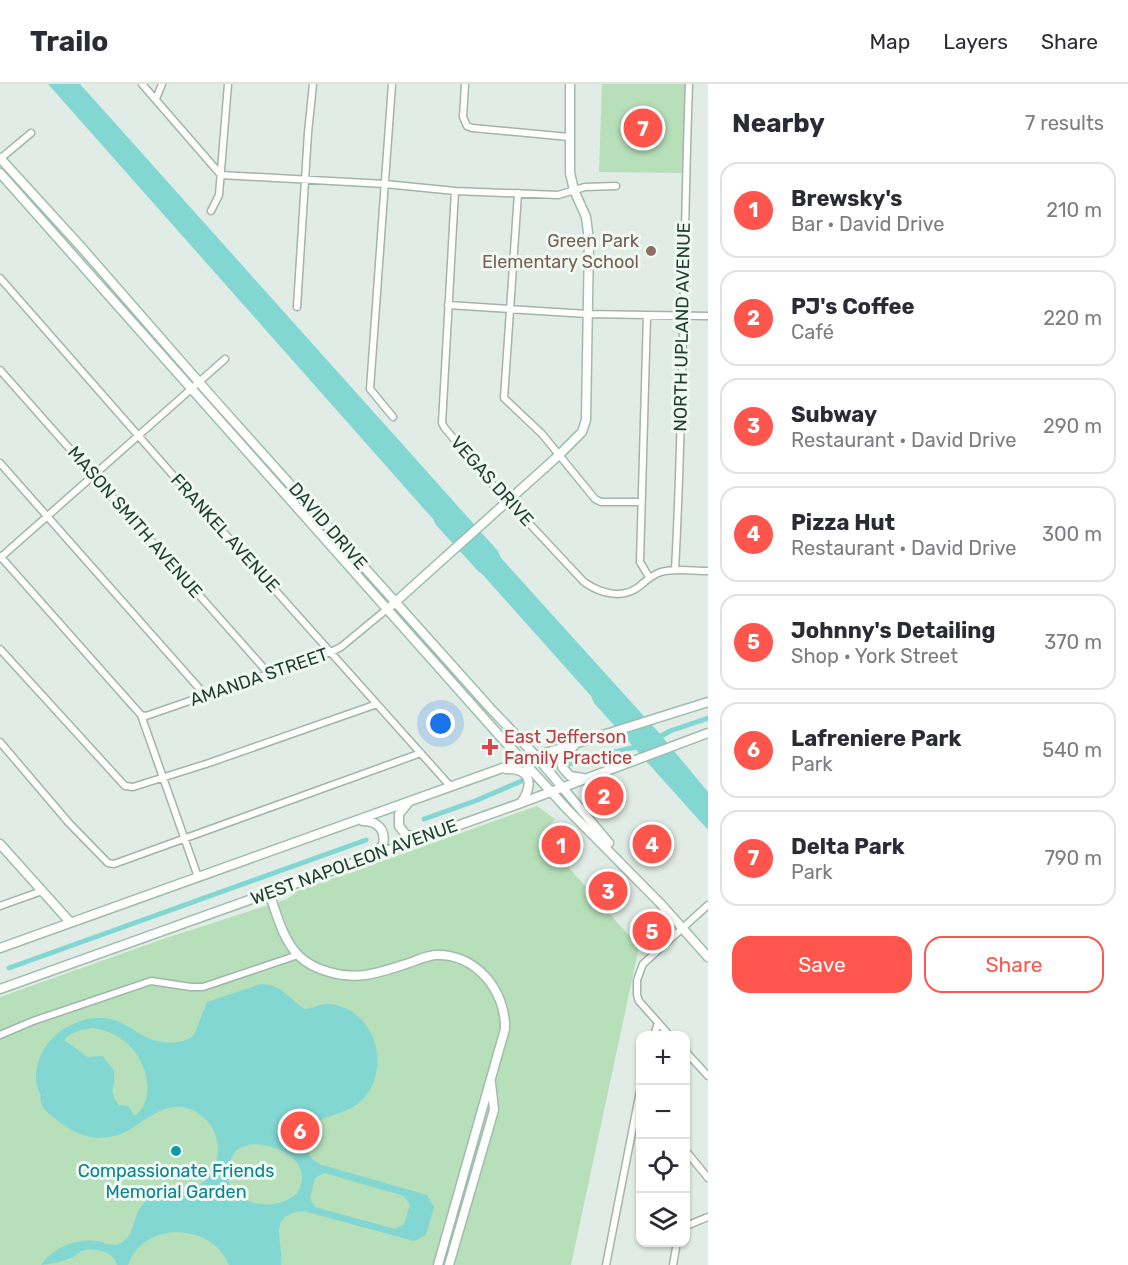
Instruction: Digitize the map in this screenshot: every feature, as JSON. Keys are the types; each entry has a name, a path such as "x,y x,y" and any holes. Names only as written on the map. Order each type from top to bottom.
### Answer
{"main road":[{"name":"AMANDA STREET","path":"387,609 509,501 582,432 586,420 589,240 586,217 574,190 570,173 570,84"},
{"name":"DAVID DRIVE","path":"0,159 82,248 288,497 387,609 498,734 654,896 708,957"},
{"name":"DAVID DRIVE","path":"0,173 195,385 297,490 491,709 536,756 654,896"},
{"path":"288,497 297,490"},
{"name":"WEST NAPOLEON AVENUE","path":"0,950 70,922 524,760 708,702"},
{"name":"WEST NAPOLEON AVENUE","path":"0,989 521,803 708,733"},
{"path":"582,740 563,754 561,761 564,772 570,776 586,778"},
{"path":"502,769 516,769 524,772 529,780 530,786 521,803"},
{"path":"410,801 399,814 399,826 406,835 426,836"},
{"path":"356,821 370,821 378,824 382,830 383,845 370,857"},
{"path":"0,844 70,922"},
{"path":"269,893 284,935 298,955 316,967 353,977 371,975 425,957 447,956 469,963 478,969 492,984 503,1008 505,1029 438,1265"},
{"path":"0,983 14,984"},
{"path":"449,1265 494,1110 491,1079"}],"street":[{"path":"142,84 221,175 518,194 558,195 585,187 616,186"},
{"path":"156,99 162,84"},
{"path":"211,211 219,195 228,84"},
{"path":"297,307 313,84"},
{"path":"392,84 370,389 393,417"},
{"path":"465,84 463,117 466,126 569,137"},
{"name":"NORTH UPLAND AVENUE","path":"675,570 680,485 689,84"},
{"path":"0,159 31,133"},
{"name":"VEGAS DRIVE","path":"455,191 442,423 482,472 584,582 594,588 622,594 635,590 649,577 661,572 708,571"},
{"path":"518,194 504,398 542,435 595,499 601,502 641,502"},
{"name":"FRANKEL AVENUE","path":"0,278 451,787"},
{"path":"448,305 587,314 708,316"},
{"path":"647,315 640,562 649,577"},
{"path":"198,877 141,715 0,557 225,358"},
{"name":"MASON SMITH AVENUE","path":"0,370 269,674"},
{"path":"0,463 206,696"},
{"name":"AMANDA STREET","path":"141,715 146,716 331,652 387,609"},
{"path":"0,649 123,785 133,787 377,704"},
{"path":"0,742 69,823 108,863 117,864 421,753"},
{"path":"0,906 42,891"},
{"path":"666,1031 639,1001 637,980 643,964 708,905"},
{"path":"0,1035 151,981 203,987 298,955"},
{"path":"655,1031 658,1022"},
{"path":"690,1056 708,1076"},
{"path":"606,1265 636,1115"},
{"path":"690,1156 708,1178"},
{"path":"690,1224 708,1217"},
{"path":"673,1265 676,1247"}],"green space":[{"path":"602,84 687,84 685,173 599,172"},
{"path":"537,806 555,819 541,836 639,947 571,1265 0,1265 0,997 166,938 287,899 298,891"}],"water":[{"path":"48,84 80,84 660,734 708,792 708,830 594,703 591,696 436,525"},
{"path":"261,984 268,984 279,989 305,1009 328,1004 344,1008 357,1015 374,1040 377,1071 372,1086 363,1099 351,1108 311,1126 306,1147 310,1156 319,1164 427,1195 434,1207 426,1235 414,1241 303,1211 284,1218 281,1224 279,1231 281,1265 229,1265 220,1251 208,1241 178,1232 163,1234 148,1240 136,1250 128,1265 117,1265 113,1257 100,1250 85,1250 67,1260 41,1265 58,1249 73,1243 89,1240 113,1245 125,1241 132,1230 138,1211 147,1200 161,1193 181,1192 195,1188 209,1177 218,1152 215,1134 208,1122 198,1113 180,1107 163,1110 124,1133 111,1137 91,1137 68,1128 48,1112 41,1102 36,1073 44,1049 64,1029 91,1018 118,1021 155,1040 183,1041 194,1035 207,1002","holes":["93,1028 115,1035 125,1042 140,1059 147,1081 147,1093 144,1106 134,1116 129,1106 119,1105 115,1100 113,1071 103,1056 88,1057 64,1040 81,1030","254,1144 285,1152 297,1162 300,1169 302,1177 299,1190 289,1199 276,1204 260,1204 246,1200 234,1192 228,1179 230,1162 236,1151","324,1173 404,1196 410,1205 404,1224 395,1229 315,1207 310,1198 315,1178"]}],"waterway":[{"path":"656,739 670,731 708,718"},
{"path":"565,765 639,746"},
{"path":"424,819 524,780"},
{"path":"9,968 366,840"}],"place":[{"name":"Delta Park","path":"643,128"},
{"name":"Green Park Elementary School","path":"651,251"},
{"name":"East Jefferson Family Practice","path":"490,747"},
{"name":"PJ's Coffee","path":"604,796"},
{"name":"Pizza Hut","path":"652,844"},
{"name":"Brewsky's","path":"561,845"},
{"name":"Subway","path":"608,891"},
{"name":"Johnny's Detailing","path":"652,931"},
{"name":"Lafreniere Park","path":"300,1131"},
{"name":"Compassionate Friends Memorial Garden","path":"176,1151"}]}
